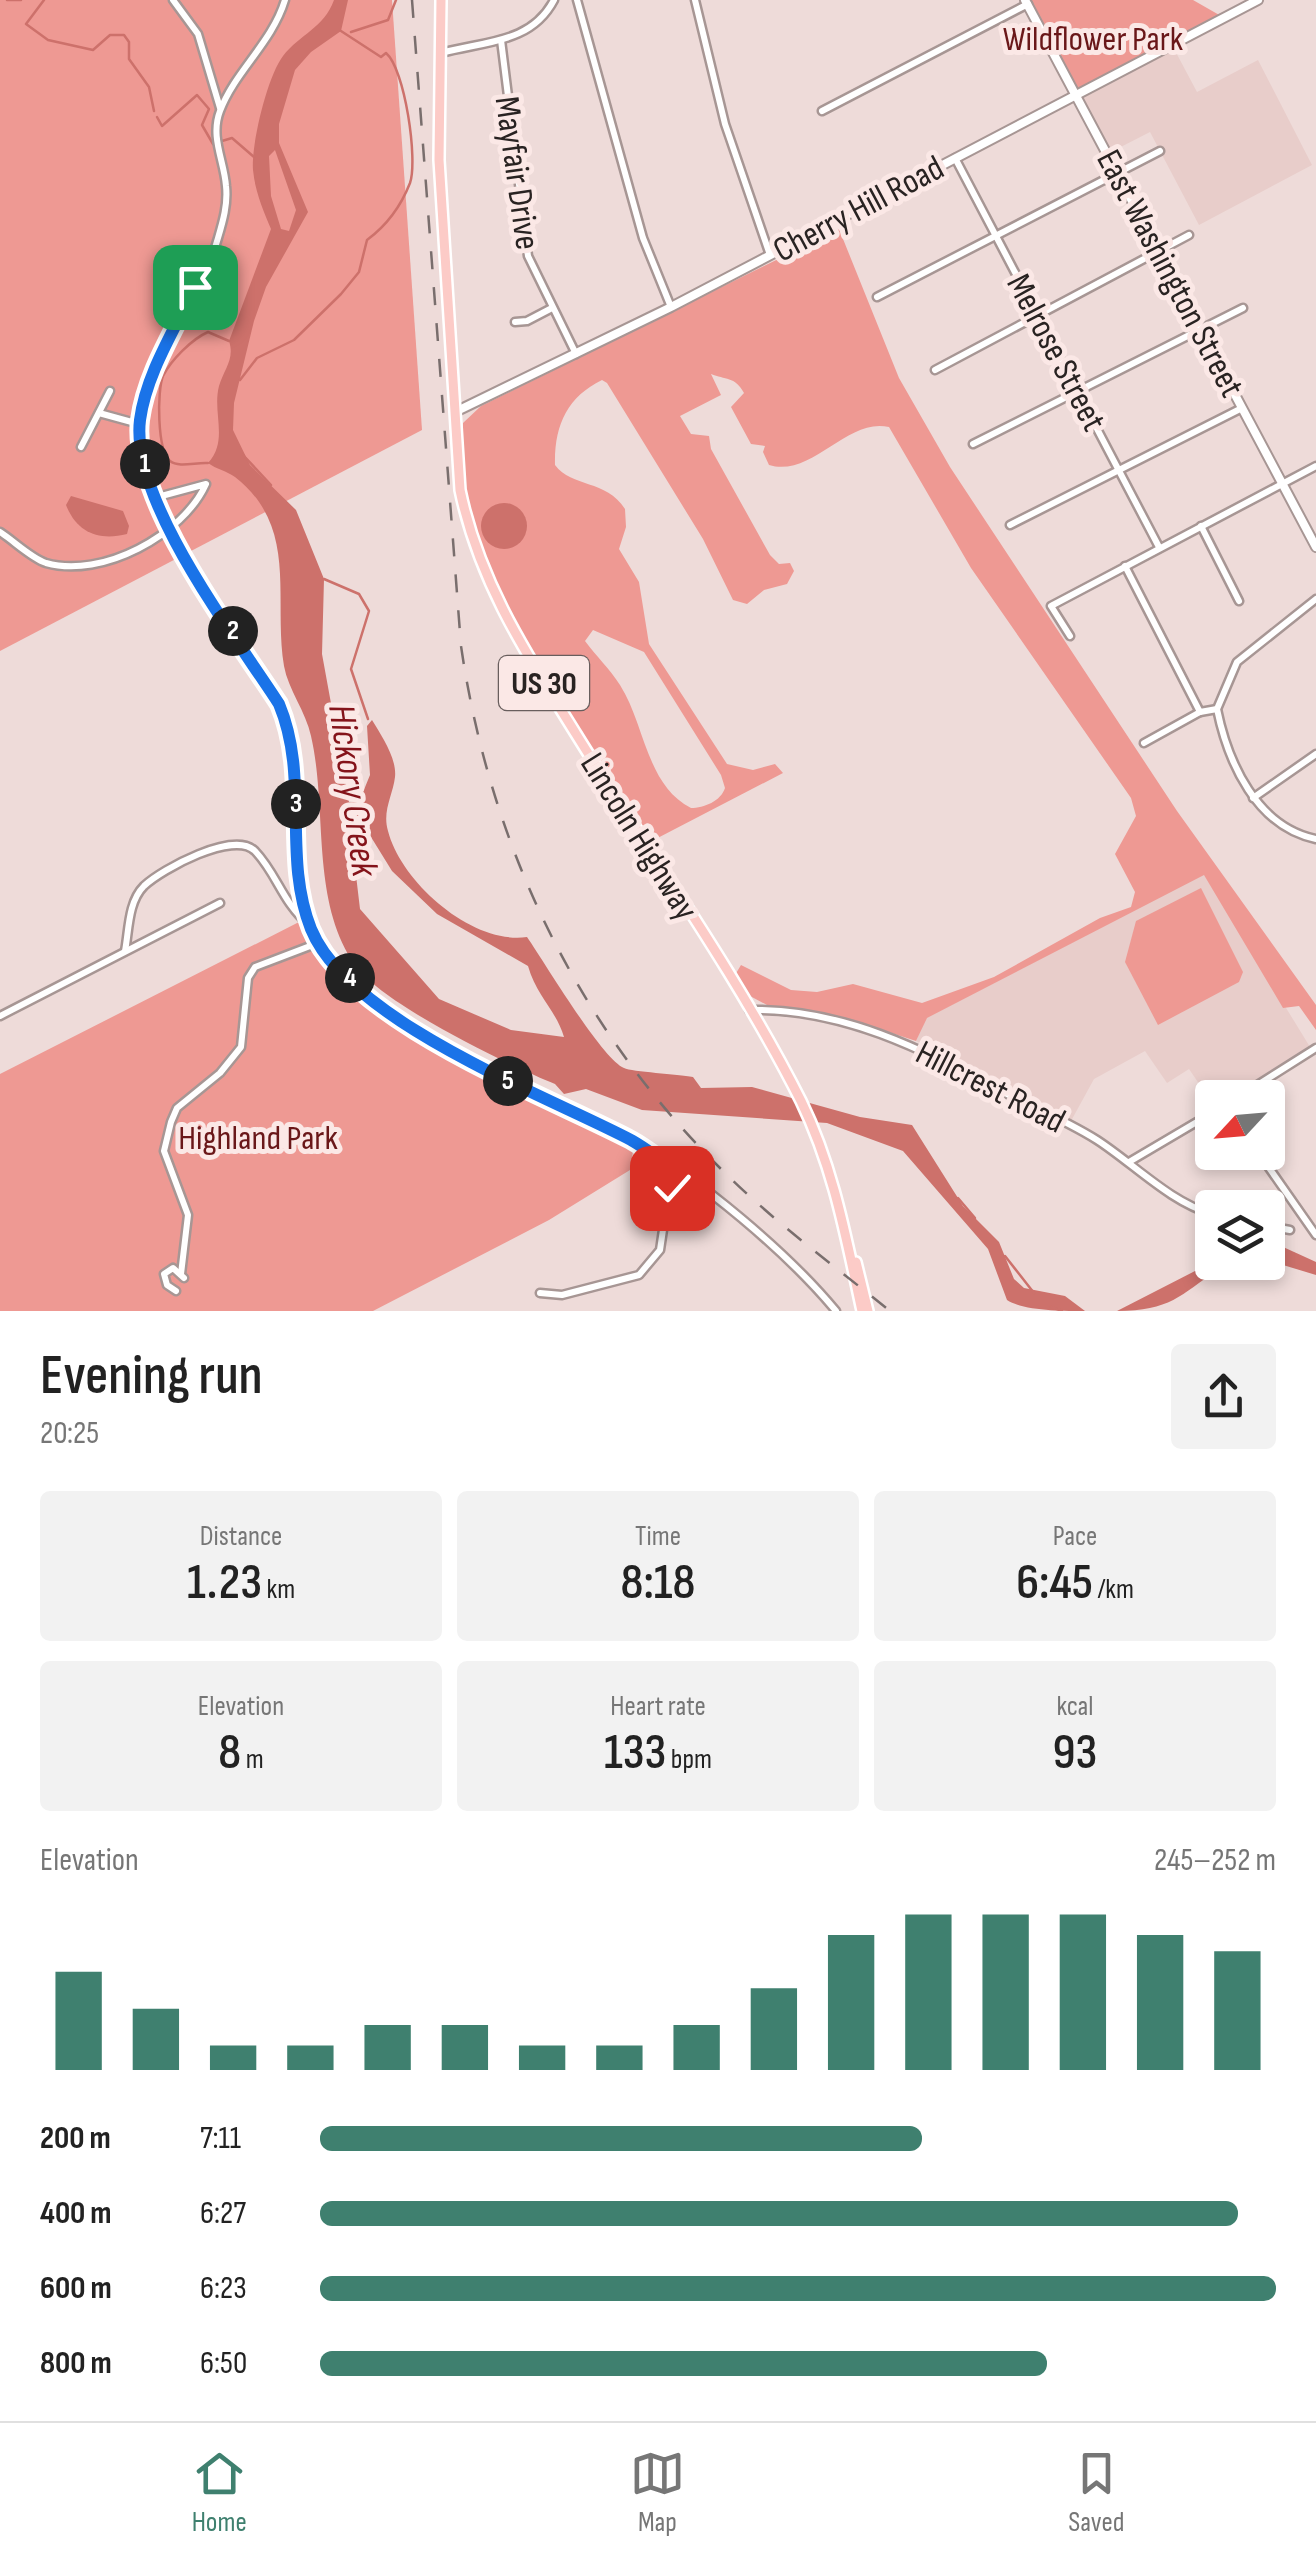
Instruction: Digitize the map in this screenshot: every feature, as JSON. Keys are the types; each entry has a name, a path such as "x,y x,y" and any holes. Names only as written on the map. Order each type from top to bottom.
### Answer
{"main road":[{"name":"Lincoln Highway","path":"441,0 439,160 460,490 469,534 506,622 790,1080 813,1127 850,1246 865,1311"}],"street":[{"path":"173,0 198,34 220,110"},
{"path":"285,0 266,42 220,110 215,132 226,185 226,211 216,246 146,391 139,424 154,498 168,530 279,704 291,732 298,766 296,855 310,926 330,960 406,1025 536,1096 637,1144 682,1174 798,1268 836,1311"},
{"path":"440,54 526,32 545,18 554,0"},
{"path":"576,0 643,238 671,306"},
{"path":"694,0 724,124 770,254"},
{"name":"Cherry Hill Road","path":"455,412 671,306 1258,0"},
{"path":"822,110 1026,2"},
{"name":"East Washington Street","path":"1026,2 1316,548"},
{"name":"Mayfair Drive","path":"501,40 525,240 552,308 576,354"},
{"path":"877,297 1160,151"},
{"name":"Melrose Street","path":"955,157 1159,546"},
{"path":"934,370 1189,235"},
{"path":"515,322 527,322 552,308"},
{"path":"973,444 1243,308"},
{"path":"81,447 110,392"},
{"path":"1010,524 1242,408"},
{"path":"98,413 139,424"},
{"path":"1070,636 1051,606 1316,466"},
{"path":"0,532 44,562 78,566 117,558 168,530 206,484 154,498"},
{"path":"1200,526 1239,601"},
{"path":"1124,566 1200,712"},
{"path":"1316,599 1237,662 1217,709 1253,798 1286,828 1316,839"},
{"path":"1144,743 1200,712 1217,709"},
{"path":"1253,798 1316,754"},
{"path":"125,951 132,904 145,885 204,850 224,844 245,844 255,850 288,908 310,926"},
{"path":"0,1016 220,903"},
{"path":"176,1291 167,1285 164,1274 172,1268 183,1276 188,1214 164,1151 171,1122 177,1108 220,1073 240,1048 248,978 255,967 318,943"},
{"name":"Hillcrest Road","path":"749,1010 782,1010 876,1030 1091,1137 1195,1208"},
{"path":"1265,1080 1316,1048"},
{"path":"1129,1162 1195,1122"},
{"path":"1271,1170 1314,1232"},
{"path":"540,1294 562,1294 640,1276 660,1250 668,1196 682,1174"},
{"path":"1285,1229 1290,1230"}],"shaded area":[{"path":"334,0 348,0 341,31 311,52 295,70 279,124 279,143 308,212 266,287 254,321 234,403 233,430 250,465 296,510 324,579 322,654 349,802 359,802 370,775 367,726 372,720 394,762 386,824 395,851 407,870 423,889 462,920 506,937 527,937 614,1061 624,1068 693,1077 701,1088 752,1087 860,1117 912,1125 963,1206 999,1242 1014,1279 1024,1288 1065,1296 1085,1311 1033,1308 1007,1300 988,1249 903,1151 827,1123 642,1110 586,1089 564,1094 555,1084 418,1015 369,981 355,965 332,912 322,854 311,736 284,666 276,541 255,497 235,477 208,463 218,445 217,396 230,359 229,341 271,229 253,170 261,111 283,56 330,10","holes":["275,150 296,210 289,231 281,229 271,196 269,156","371,837 392,871 437,914 528,966 564,1037 511,1030 439,999 360,909 353,850"]},
{"path":"1172,45 1197,92 1258,60 1312,165 1199,225 1150,132 1109,153 1079,94"},
{"path":"71,496 123,511 129,526 127,534 90,533 71,515 66,505"},
{"path":"504,503 520,510 527,526 520,542 504,549 488,542 481,526 488,510"},
{"path":"1204,874 1310,1047 1256,1080 1196,1080 1189,1069 1167,1083 1145,1051 1094,1079 1071,1121 916,1041 926,1018"},
{"path":"1285,1248 1316,1262 1316,1275 1285,1266"},
{"path":"1195,1271 1195,1280 1203,1280 1177,1298 1152,1308 1117,1311"}],"green space":[{"path":"0,0 392,0 422,430 0,651"},
{"name":"Wildflower Park","path":"1028,0 1193,0 1221,16 1076,90"},
{"path":"839,229 899,378 950,467 1177,811 1316,1005 1316,1030 1299,1006 1283,1008 1204,875 927,1018 916,1041 858,1022 767,1005 750,996 735,975 741,965 791,990 817,992 853,984 922,1003 994,977 1100,918 1131,907 1135,892 1115,854 1136,816 1131,798 971,568 889,427 859,431 800,463 785,467 769,465 763,452 765,446 751,444 731,407 744,393 741,388 711,374 721,395 680,416 691,434 709,436 711,449 770,555 779,564 790,563 794,571 787,584 764,590 747,604 733,600 703,539 602,380 580,395 565,414 557,438 555,465 570,477 608,493 625,509 626,527 619,549 639,582 649,644 727,764 753,770 775,764 783,773 648,843 554,696 495,587 475,532 463,477 463,423 481,406","holes":["593,630 644,652 721,775 723,793 706,805 691,808 664,785 620,685 585,641"]},
{"path":"1201,888 1243,972 1239,982 1158,1025 1125,962 1136,921"},
{"name":"Highland Park","path":"299,922 327,962 362,998 403,1029 495,1082 634,1145 630,1170 549,1220 373,1311 0,1311 0,1074"}],"waterway":[{"path":"7,0 21,0"},
{"path":"44,0 26,24 48,40 93,50 110,35 124,35 129,42 129,59 149,87 154,111"},
{"path":"351,32 388,20 396,0"},
{"path":"240,380 257,358 294,340 341,294 359,272 367,240 392,215 410,183 408,115 393,62 386,53 381,57 341,31"},
{"path":"157,117 162,126 197,95 209,109 202,125 213,144"},
{"path":"222,141 232,138 254,157"},
{"path":"208,463 178,464 166,455 159,420 161,383 177,357 202,335 208,332 229,341"},
{"name":"Hickory Creek","path":"243,455 271,485"},
{"path":"324,579 359,594 369,611 351,669 368,719"},
{"name":"Hickory Creek","path":"958,1198 975,1218"},
{"name":"Hickory Creek","path":"1005,1256 1034,1293"},
{"name":"Hickory Creek","path":"1051,1307 1062,1311"}],"railway":[{"path":"412,0 461,646 494,792 518,861 583,994 670,1114 761,1207 890,1311"}],"route":[{"path":"195,287 146,391 139,424 142,455 168,530 279,704 291,732 298,766 296,855 310,926 318,943 330,960 398,1020 536,1096 637,1144 682,1174 672,1188"}]}
